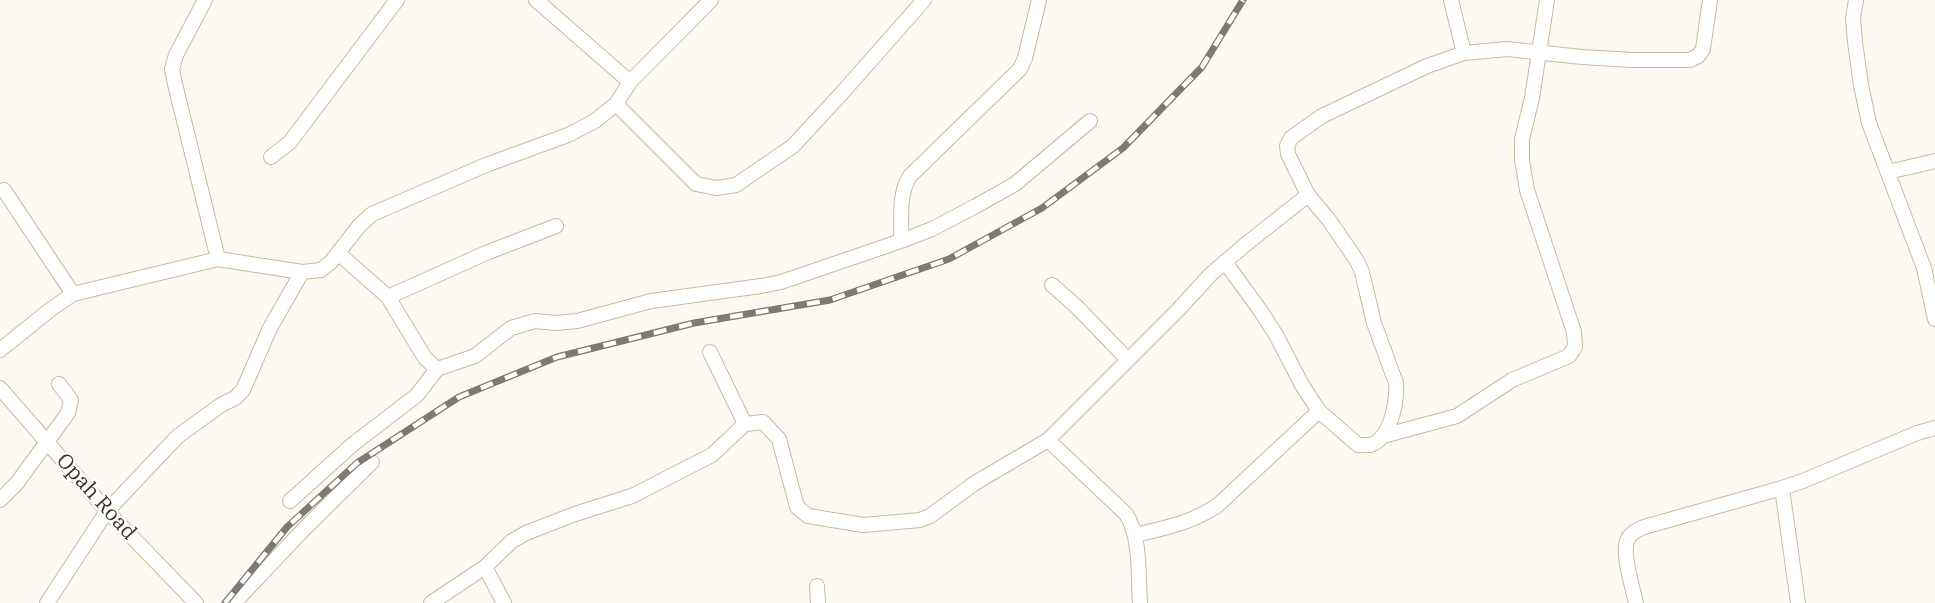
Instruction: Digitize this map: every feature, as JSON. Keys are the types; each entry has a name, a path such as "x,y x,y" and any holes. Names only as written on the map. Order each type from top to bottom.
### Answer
{"street":[{"path":"205,0 176,55 172,69 218,259"},
{"path":"271,156 290,142 397,0"},
{"path":"536,0 630,82"},
{"path":"0,350 73,294 218,259 302,272 321,270 372,214 486,165 568,135 595,121 616,104 630,82 711,0"},
{"path":"616,104 696,184 716,188 736,184 793,146 924,0"},
{"path":"901,241 904,184 909,176 1020,69 1039,0"},
{"path":"1451,0 1464,53"},
{"path":"1225,262 1276,335 1319,411 1358,445 1369,445 1383,436 1457,416 1512,380 1569,356 1575,347 1574,332 1527,190 1522,160 1522,139 1532,98 1547,0"},
{"path":"1383,436 1396,404 1396,383 1374,323 1362,272 1329,220 1308,195 1288,154 1287,146 1291,138 1322,116 1427,66 1464,53 1507,49 1582,57 1690,60 1698,57 1703,49 1710,0"},
{"path":"1856,0 1853,18 1861,85 1869,123 1932,281 1935,319"},
{"path":"290,501 352,445 417,395 437,369 475,356 511,328 535,321 577,321 651,301 781,282 901,241 932,229 1014,184 1090,121"},
{"path":"1888,172 1935,161"},
{"path":"4,190 73,294"},
{"path":"431,603 485,567 512,541 526,533 632,496 712,455 745,424 763,422 779,439 797,507 808,516 863,525 920,520 930,516 975,483 1048,440 1225,262 1308,195"},
{"path":"388,297 486,253 556,226"},
{"path":"338,253 388,297 425,358 437,369"},
{"path":"47,603 107,511 178,436 243,390 270,328 302,272"},
{"path":"1052,285 1128,360"},
{"path":"710,352 745,424"},
{"path":"0,500 17,483 71,407 71,400 59,384"},
{"name":"Opah Road","path":"0,388 107,511 196,603"},
{"path":"1135,536 1185,523 1218,505 1319,411"},
{"path":"1636,603 1626,554 1626,542 1633,532 1803,481 1935,428"},
{"path":"1048,440 1126,514 1132,523 1140,603"},
{"path":"234,603 372,462"},
{"path":"1782,488 1798,603"},
{"path":"485,567 504,603"},
{"path":"817,586 818,603"}],"railway":[{"path":"225,603 287,527 357,463 459,397 557,357 694,323 830,300 949,259 1042,208 1123,148 1202,67 1243,0"}]}
